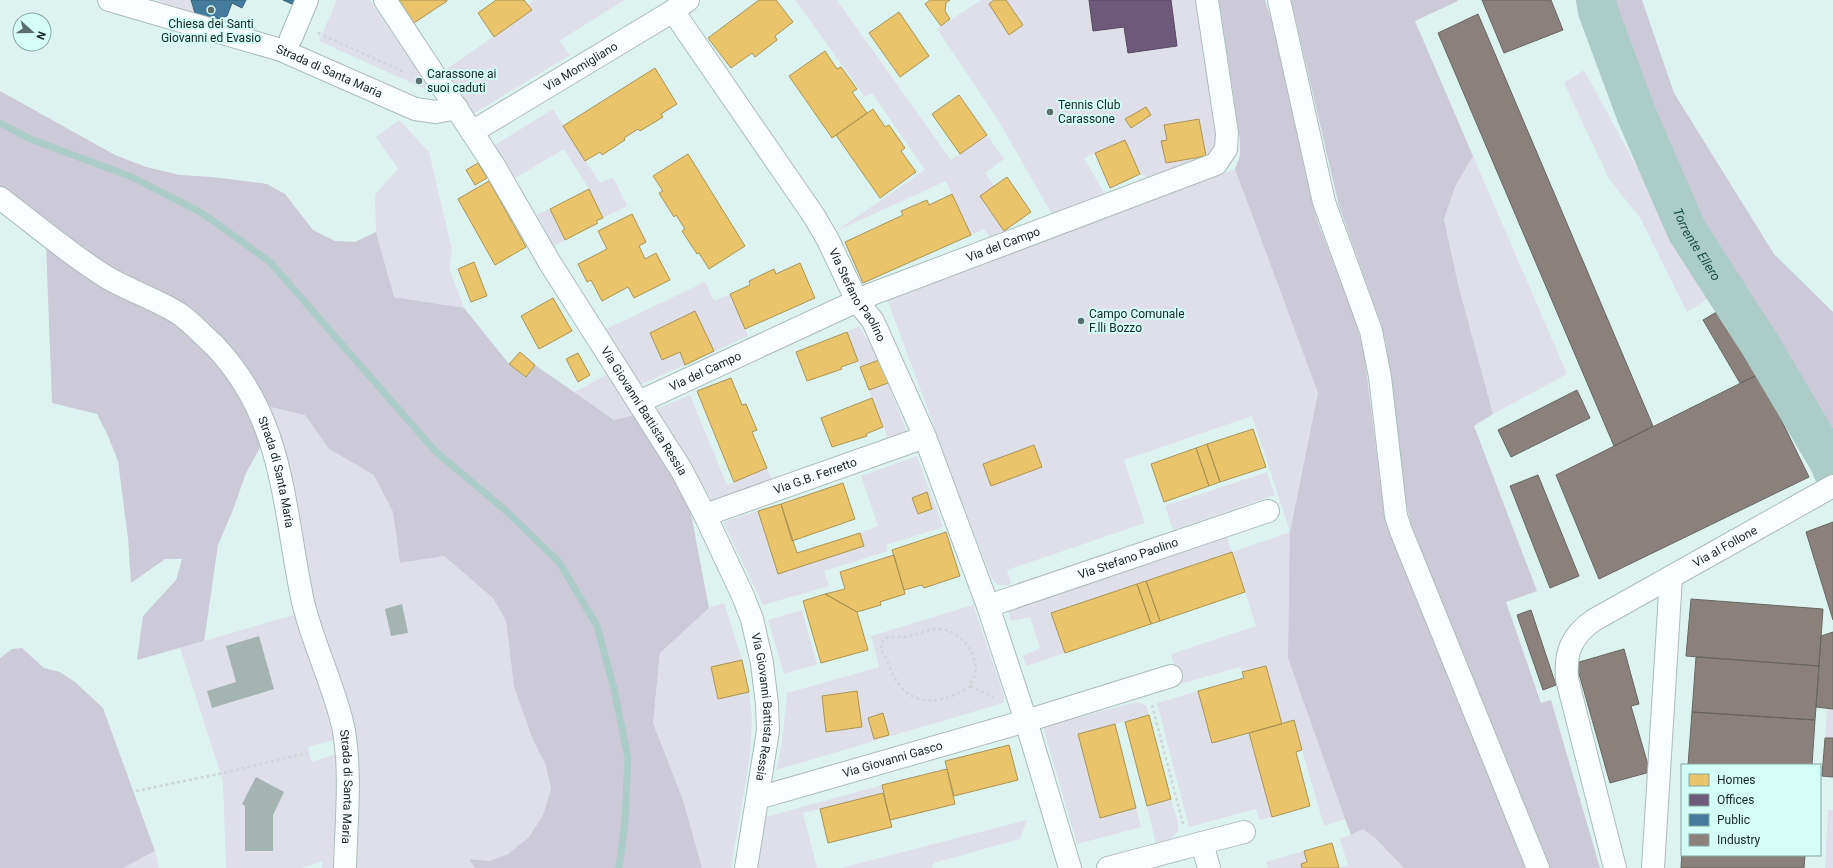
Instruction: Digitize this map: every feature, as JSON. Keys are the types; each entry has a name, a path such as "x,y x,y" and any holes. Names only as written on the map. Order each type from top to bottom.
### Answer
{"street":[{"name":"Strada di Santa Maria","path":"109,0 281,50 415,109 436,112 457,108"},
{"path":"291,38 307,0"},
{"name":"Via Giovanni Battista Ressia","path":"384,0 493,164 553,268 682,471 705,515 752,619 762,663 767,704 768,731 746,868"},
{"name":"Via del Campo","path":"639,402 857,301 1216,164 1226,149 1227,133 1207,0"},
{"path":"1279,0 1324,202 1371,331 1380,377 1394,502 1399,524 1538,868"},
{"name":"Via Stefano Paolino","path":"680,6 814,216 828,240 857,301 873,321 925,437 988,606 1026,721 1070,868"},
{"name":"Via Momigliano","path":"472,132 680,6"},
{"name":"Strada di Santa Maria","path":"0,198 99,272 167,307 190,322 228,362 245,384 254,400 265,424 276,459 284,492 306,612 343,726 348,783 344,868"},
{"name":"Via G.B. Ferretto","path":"705,515 925,437"},
{"name":"Via al Follone","path":"1615,868 1566,679 1565,662 1569,648 1576,635 1594,620 1833,486"},
{"name":"Via Stefano Paolino","path":"988,606 1268,511"},
{"path":"1653,868 1671,578"},
{"path":"1026,721 1171,676"},
{"name":"Via Giovanni Gasco","path":"758,798 1026,721"},
{"path":"1108,868 1155,862 1202,843 1244,832"},
{"path":"1202,843 1209,868"}],"path":[{"path":"315,32 407,73"},
{"path":"939,629 951,631 967,645 972,655 975,664 974,674 970,686 947,699 928,701 917,698 907,693 899,685 881,650 881,643 886,638 911,636 928,630 939,629"},
{"path":"1146,684 1184,826"},
{"path":"970,686 998,699 1017,694"},
{"path":"136,791 223,773 307,753"}],"shaded area":[{"path":"158,0 191,0 195,13 165,5"},
{"path":"337,0 370,0 432,92 319,41"},
{"path":"533,0 624,0 559,41 570,55 473,114 445,70 532,10 528,5"},
{"path":"795,0 837,0 951,160 987,135 1004,159 985,173 994,186 980,196 1004,231 990,237 984,229 971,235 946,181 836,231 925,170 872,93 865,97"},
{"path":"981,0 1198,0 1218,137 1216,149 1211,156 1147,178 1140,174 1125,140 1084,158 1106,196 1054,218 998,120 937,29"},
{"path":"1219,0 1265,0 1272,22 1317,220 1354,317 1364,352 1384,513 1528,868 1404,868 1375,838 1363,829 1351,835 1345,819 1288,658 1290,532 1318,393 1235,169 1240,156 1240,140"},
{"path":"1291,0 1458,1 1415,21 1473,156 1455,187 1444,219 1458,284 1493,414 1474,426 1537,591 1506,602 1541,703 1551,700 1600,868 1548,868 1412,529 1405,498 1386,343 1381,324 1339,206"},
{"path":"1606,0 1642,0 1674,93 1774,254 1833,312 1833,446 1698,227 1645,108"},
{"path":"1584,70 1658,206 1712,296 1687,312 1641,219 1609,179 1564,83"},
{"path":"0,91 115,155 146,167 180,175 213,177 267,184 285,194 313,230 335,241 355,242 376,232 394,297 464,308 509,364 525,377 535,365 614,420 634,415 684,494 691,514 709,608 660,653 653,723 683,800 702,868 475,868 469,859 490,861 508,854 529,837 543,815 551,789 546,766 533,740 514,687 506,621 493,598 444,556 400,563 393,512 374,475 329,449 305,415 266,406 118,271 96,259 0,189"},
{"path":"553,109 600,183 613,177 627,206 603,218 589,189 564,149 515,178 495,145"},
{"path":"399,120 429,152 452,250 449,268 464,308 394,297 376,232 375,195 398,169 376,137"},
{"path":"1473,156 1567,374 1493,414 1458,284 1444,219 1455,187"},
{"name":"Campo Comunale F.lli Bozzo","path":"1235,169 1318,393 1290,532 1252,416 1124,460 1145,523 1007,570 1011,584 997,584 991,576 963,505 887,299"},
{"path":"550,209 565,240 554,246 537,215"},
{"path":"46,243 183,329 208,352 243,399 263,442 246,473 233,510 218,545 204,641 137,660 143,616 176,580 182,559 165,559 131,583 128,538 118,461 108,436 97,414 52,403"},
{"path":"705,282 714,301 730,294 748,336 640,385 606,329"},
{"path":"859,326 879,360 860,367 847,332"},
{"path":"608,374 634,415 615,420 573,393"},
{"path":"888,383 907,432 888,439 869,390"},
{"path":"690,395 727,485 767,468 772,481 713,502 656,409"},
{"path":"266,406 305,415 329,449 374,475 393,512 400,563 444,556 493,598 506,621 514,687 533,740 546,766 551,789 543,815 529,837 508,854 490,861 470,859 475,868 350,868 329,662 309,581 297,498 284,453"},
{"path":"917,456 943,527 886,545 888,551 824,571 829,586 763,605 723,522 758,511 778,574 864,546 860,533 878,526 861,476"},
{"path":"1267,472 1275,495 1173,530 1165,506"},
{"path":"1290,532 1303,700 1345,819 1324,826 1302,750 1282,724 1265,666 1242,672 1240,667 1180,684 1171,654 1256,626 1232,552"},
{"path":"1227,537 1232,552 1052,613 1065,653 1026,666 1023,656 1040,648 1030,617 1011,621 1008,611"},
{"path":"724,603 742,660 718,698 749,692 752,718 750,757 731,868 702,868 683,800 653,723 660,653 709,608"},
{"path":"973,605 1005,698 1003,703 776,770 782,743 787,693 879,667 871,636"},
{"path":"802,610 817,664 784,674 768,620"},
{"path":"297,614 337,739 308,747 312,762 339,753 337,868 322,868 323,861 302,868 226,868 223,781 180,648"},
{"path":"22,648 44,668 60,672 75,682 103,708 155,851 123,868 0,868 0,658 12,649"},
{"path":"1198,691 1212,743 1249,733 1272,817 1259,820 1256,809 1189,827 1157,703"},
{"path":"1136,702 1146,705 1149,715 1078,734 1099,818 1136,808 1141,827 1077,844 1043,727"},
{"path":"1827,708 1833,709 1833,738 1825,738"},
{"path":"882,785 883,793 803,813 817,868 757,868 766,817"},
{"path":"1171,799 1178,823 1177,833 1166,841 1156,844 1147,806"},
{"path":"1828,810 1833,810 1833,868 1825,868"},
{"path":"1027,820 1020,839 934,863 931,868 841,868"},
{"path":"1363,829 1375,838 1404,868 1339,868 1348,865 1340,839"},
{"path":"155,851 159,868 123,868"},
{"path":"1304,851 1307,862 1302,868 1268,868 1266,862"}],"building: Homes":[{"path":"399,0 447,0 447,1 414,23"},
{"path":"496,0 524,0 532,10 494,37 478,13"},
{"path":"759,0 776,0 793,22 775,36 777,40 755,57 752,53 731,68 708,38"},
{"path":"930,0 950,0 946,3 945,11 950,19 941,26 925,4"},
{"path":"994,0 1006,0 1023,25 1009,35 989,4"},
{"path":"899,12 929,56 900,77 869,33"},
{"path":"825,51 837,69 841,67 857,89 852,92 867,113 832,138 789,76"},
{"path":"655,68 677,104 661,114 663,117 640,131 638,129 624,138 625,140 602,155 600,152 585,161 563,126"},
{"path":"959,95 987,135 960,154 932,114"},
{"path":"1146,107 1151,115 1131,128 1125,119"},
{"path":"873,109 885,127 889,125 905,148 901,151 916,172 880,198 836,135"},
{"path":"1199,119 1206,156 1166,163 1161,141 1167,140 1164,125"},
{"path":"1125,140 1140,174 1110,188 1095,153"},
{"path":"688,154 745,246 709,269 682,231 685,229 676,215 674,217 659,193 663,191 653,176"},
{"path":"478,163 487,178 475,185 466,170"},
{"path":"1007,177 1031,212 1004,231 980,196"},
{"path":"489,181 526,247 495,265 458,199"},
{"path":"589,189 603,218 596,221 598,223 565,240 550,209"},
{"path":"952,194 971,235 863,283 845,242 903,215 901,211 927,200 929,205"},
{"path":"632,214 646,242 639,246 645,259 656,253 670,280 634,298 628,287 602,301 591,280 587,282 578,264 607,249 598,231"},
{"path":"474,262 487,296 471,302 458,269"},
{"path":"800,263 815,298 745,329 730,294 750,285 749,281 774,269 776,274"},
{"path":"553,298 572,331 539,349 521,316"},
{"path":"695,311 714,351 685,365 680,352 662,360 650,333"},
{"path":"847,332 858,361 841,367 842,369 807,381 796,352"},
{"path":"520,352 535,365 526,377 509,364"},
{"path":"578,353 590,375 578,382 566,359"},
{"path":"879,360 888,383 869,390 860,367"},
{"path":"731,378 742,405 746,404 757,430 752,432 767,468 734,482 697,391"},
{"path":"872,398 883,427 866,434 867,436 832,447 821,418"},
{"path":"1253,429 1266,467 1220,482 1207,444"},
{"path":"1207,444 1220,482 1209,486 1196,448"},
{"path":"1034,445 1042,467 991,486 983,464"},
{"path":"1196,448 1209,486 1164,502 1151,464"},
{"path":"843,483 855,519 792,541 781,504"},
{"path":"927,492 932,509 918,514 912,498"},
{"path":"781,504 797,553 860,533 864,546 778,574 758,511"},
{"path":"946,532 960,576 924,588 922,585 904,590 892,550"},
{"path":"1232,552 1245,592 1160,621 1146,581"},
{"path":"894,555 905,594 880,602 881,605 857,612 825,594 845,589 840,572"},
{"path":"1146,581 1160,621 1151,624 1137,584"},
{"path":"1137,584 1151,624 1065,653 1051,613"},
{"path":"825,594 857,612 868,650 821,663 803,601"},
{"path":"742,660 749,692 718,699 711,667"},
{"path":"1266,666 1282,724 1212,743 1198,691 1244,678 1242,672"},
{"path":"857,691 862,727 826,732 822,696"},
{"path":"883,713 889,735 874,739 868,718"},
{"path":"1149,715 1171,799 1147,806 1125,722"},
{"path":"1294,720 1302,750 1296,752 1310,806 1272,817 1249,733"},
{"path":"1115,724 1136,808 1100,818 1078,734"},
{"path":"1009,745 1018,780 954,796 945,761"},
{"path":"947,769 955,804 890,820 882,785"},
{"path":"883,793 892,827 828,843 820,809"},
{"path":"1332,843 1339,868 1302,868 1301,864 1307,862 1304,851"}],"building: Offices":[{"path":"1089,0 1171,0 1177,46 1128,53 1124,27 1093,31"}],"building: Public":[{"name":"Chiesa dei Santi Giovanni ed Evasio","path":"191,0 246,0 242,8 232,3 227,16 212,21 195,13"},
{"name":"Chiesa dei Santi Giovanni ed Evasio","path":"283,0 296,0 294,5"}],"building: Industry":[{"path":"1482,0 1551,0 1563,30 1504,53"},
{"path":"1478,14 1653,426 1614,446 1438,33"},
{"path":"1720,310 1759,374 1740,383 1703,320"},
{"path":"1759,374 1809,477 1599,579 1556,475"},
{"path":"1577,390 1590,418 1511,457 1498,430"},
{"path":"1538,475 1579,576 1550,588 1510,486"},
{"path":"1833,522 1833,620 1806,532"},
{"path":"1691,599 1823,609 1819,666 1686,656"},
{"path":"1531,610 1556,685 1543,690 1517,615"},
{"path":"1833,632 1833,709 1816,707 1821,636"},
{"path":"1624,649 1639,704 1631,706 1650,772 1610,783 1576,663"},
{"path":"1696,657 1819,666 1815,720 1692,712"},
{"path":"1692,712 1815,720 1812,764 1688,764"},
{"path":"1825,738 1833,738 1833,777 1822,776"},
{"path":"1682,856 1805,856 1804,868 1681,868"}],"building: Other":[{"path":"402,604 408,633 391,636 385,609"},
{"path":"259,636 274,689 212,708 207,691 236,682 226,646"},
{"path":"256,777 284,792 273,815 273,851 245,851 245,806 242,804"}],"waterway":[{"name":"Torrente Ellero","path":"1596,0 1598,11 1637,116 1687,231 1761,346 1830,463 1833,471"},
{"path":"0,123 30,139 132,177 202,213 270,262 435,451 505,510 559,562 597,626 614,689 628,758 625,821 619,868"}],"place":[{"name":"Chiesa dei Santi Giovanni ed Evasio","path":"211,10"},
{"name":"Carassone ai suoi caduti","path":"419,81"},
{"name":"Tennis Club Carassone","path":"1050,112"},
{"name":"Campo Comunale F.lli Bozzo","path":"1081,321"}]}
